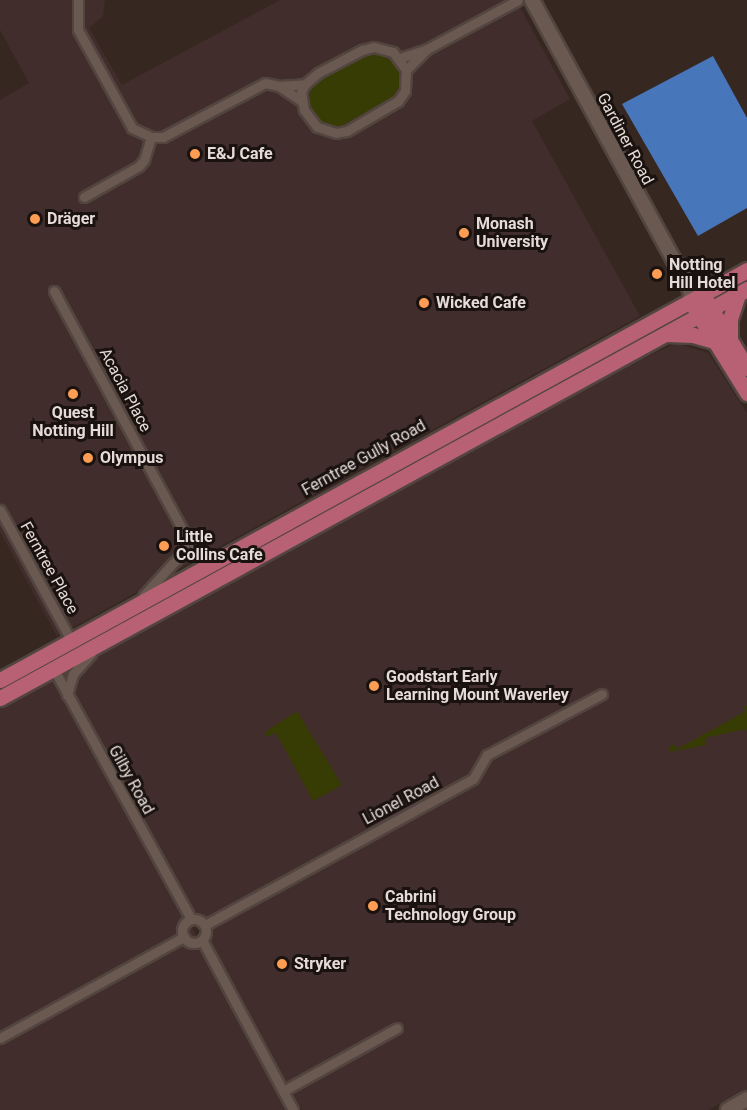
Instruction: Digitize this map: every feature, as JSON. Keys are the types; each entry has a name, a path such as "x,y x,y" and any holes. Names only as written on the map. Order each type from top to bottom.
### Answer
{"main road":[{"name":"Ferntree Gully Road","path":"0,680 695,296 747,270"},
{"path":"0,698 742,292"},
{"path":"730,339 730,319 742,292"},
{"path":"695,296 705,313 714,340 747,393"},
{"path":"705,313 730,339 747,368"},
{"path":"664,334 693,335 714,340"},
{"path":"431,442 440,457"}],"street":[{"path":"78,0 78,30 132,128 150,137 163,137 265,83 279,86 305,84 318,73 362,50 384,48 400,58 406,70 405,91 398,101 347,131 336,133 317,128 303,110 305,84"},
{"path":"400,58 427,49 518,0"},
{"name":"Gardiner Road","path":"532,0 695,296"},
{"path":"406,70 427,49"},
{"path":"279,86 302,101"},
{"path":"84,197 139,166 144,160 150,137"},
{"name":"Acacia Place","path":"54,291 185,534 190,537 206,566"},
{"name":"Ferntree Place","path":"0,510 71,640"},
{"path":"132,607 184,551 185,534"},
{"path":"67,695 73,674 85,659 111,637"},
{"name":"Gilby Road","path":"45,655 191,919"},
{"name":"Lionel Road","path":"205,925 473,779 487,755 602,694"},
{"path":"184,937 184,925 191,919 199,920 205,925 206,933 202,940"},
{"path":"184,937 190,942 202,940"},
{"path":"0,1038 184,937"},
{"path":"202,940 293,1110"},
{"path":"283,1091 397,1028"},
{"path":"728,1110 747,1099"}],"shaded area":[{"path":"0,0 105,0 103,16 89,28 122,85 280,0 516,0 570,99 532,121 640,316 57,636 0,532 0,100 29,83 0,30"},
{"path":"676,343 708,353 747,413 747,1089 708,1110 302,1110 74,706 205,952 285,1110 0,1110 0,699 535,411"}],"green space":[{"path":"377,53 392,60 400,71 400,85 393,97 343,125 333,127 319,121 309,107 308,99 313,84 365,55"},
{"path":"743,706 747,706 747,733 746,729 705,738 706,745 670,752 670,746 674,744 677,749 746,711"},
{"path":"297,711 342,785 313,801 276,733 266,737 265,732"}],"water":[{"path":"713,56 747,118 747,208 698,236 622,104"}],"place":[{"name":"E&J Cafe","path":"195,154"},
{"name":"Dräger","path":"35,219"},
{"name":"Monash University","path":"464,233"},
{"name":"Notting Hill Hotel","path":"657,274"},
{"name":"Wicked Cafe","path":"424,303"},
{"name":"Quest Notting Hill","path":"73,394"},
{"name":"Olympus","path":"88,458"},
{"name":"Little Collins Cafe","path":"164,546"},
{"name":"Goodstart Early Learning Mount Waverley","path":"374,686"},
{"name":"Cabrini Technology Group","path":"373,906"},
{"name":"Stryker","path":"282,964"}]}
